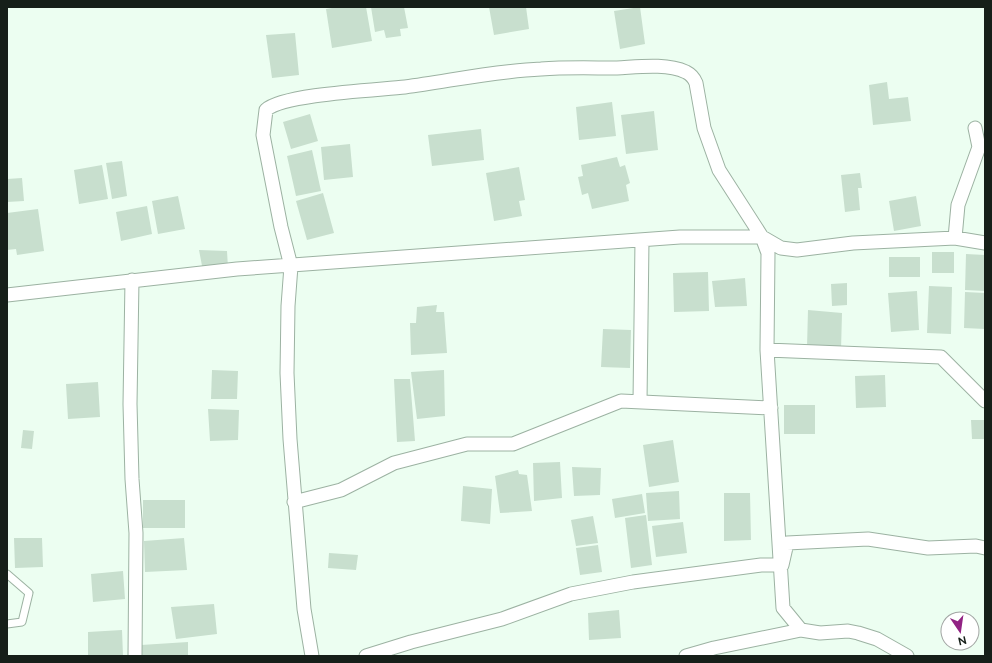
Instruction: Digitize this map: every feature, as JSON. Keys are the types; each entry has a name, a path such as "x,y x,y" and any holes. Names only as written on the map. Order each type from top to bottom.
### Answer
{"street":[{"path":"312,656 304,609 294,502 287,373 288,306 291,266 281,228 262,135 264,114 269,107 291,101 357,90 404,87 471,76 540,69 664,68 686,72 693,76 696,83 704,128 719,170 762,236 768,260 767,350 782,565 783,608 802,630"},
{"path":"955,238 958,205 979,148 975,128"},
{"path":"7,295 237,269 680,237 762,236 781,248 797,250 853,243 955,238 985,243"},
{"path":"640,402 642,240"},
{"path":"132,280 130,404 132,479 136,533 135,656"},
{"path":"767,350 941,357 985,401"},
{"path":"294,502 341,490 394,462 467,444 513,444 621,401 771,408"},
{"path":"782,565 787,543 868,539 928,548 976,546 985,548"},
{"path":"366,656 411,642 502,619 571,594 633,582 761,565 782,565"},
{"path":"686,656 714,648 802,630 820,633 848,631 865,635 877,639 907,656"}],"lane":[{"path":"7,574 29,593 22,622 7,624"}],"building":[{"path":"338,7 366,7 372,41 332,48 326,9"},
{"path":"371,7 404,7 408,28 400,29 401,36 386,38 384,30 375,32"},
{"path":"489,7 526,7 529,29 494,35"},
{"path":"640,7 645,44 620,49 614,11"},
{"path":"295,33 299,75 272,78 266,35"},
{"path":"887,82 889,99 908,97 911,121 873,125 869,85"},
{"path":"612,102 616,136 579,140 576,107"},
{"path":"654,111 658,150 626,154 621,115"},
{"path":"310,114 318,141 291,149 283,122"},
{"path":"481,129 484,160 432,166 428,135"},
{"path":"350,144 353,177 324,180 321,147"},
{"path":"312,150 321,191 296,196 287,156"},
{"path":"617,157 620,167 625,165 630,183 626,185 629,201 592,209 588,193 582,195 578,177 583,176 581,165"},
{"path":"122,161 127,196 112,199 106,163"},
{"path":"102,165 108,199 79,204 74,170"},
{"path":"519,167 525,200 519,201 522,216 494,221 486,173"},
{"path":"860,173 862,188 858,188 860,210 845,212 841,175"},
{"path":"22,178 24,201 7,202 7,179"},
{"path":"323,193 334,233 307,240 296,201"},
{"path":"178,196 185,229 158,234 152,201"},
{"path":"916,196 921,226 894,231 889,201"},
{"path":"147,206 152,234 121,241 116,212"},
{"path":"38,209 44,251 17,255 16,249 7,250 7,213"},
{"path":"199,250 227,251 228,268 203,271"},
{"path":"932,252 954,252 954,273 932,273"},
{"path":"966,254 985,255 985,291 965,290"},
{"path":"889,257 920,257 920,277 889,277"},
{"path":"708,272 709,311 674,312 673,273"},
{"path":"745,278 747,306 715,307 712,281"},
{"path":"847,283 847,305 832,306 831,284"},
{"path":"929,286 952,287 951,334 927,333"},
{"path":"917,291 919,330 891,332 888,293"},
{"path":"965,292 985,293 985,329 964,328"},
{"path":"437,305 436,312 444,312 447,353 411,355 410,323 416,323 417,307"},
{"path":"808,310 842,313 841,350 807,347"},
{"path":"603,329 631,330 630,368 601,367"},
{"path":"212,370 238,371 237,399 211,399"},
{"path":"444,370 445,416 417,419 411,372"},
{"path":"885,375 886,407 856,408 855,376"},
{"path":"394,379 410,379 415,441 397,442"},
{"path":"98,382 100,417 68,419 66,384"},
{"path":"784,405 815,405 815,434 784,434"},
{"path":"208,409 239,410 238,440 210,441"},
{"path":"971,420 985,420 985,439 972,439"},
{"path":"23,430 34,431 32,449 21,448"},
{"path":"673,440 679,482 649,487 643,445"},
{"path":"560,462 562,498 534,501 533,463"},
{"path":"572,467 601,468 600,495 574,496"},
{"path":"518,470 519,474 527,475 532,511 500,513 495,476"},
{"path":"463,486 492,489 490,524 461,521"},
{"path":"679,491 680,519 648,521 646,493"},
{"path":"724,493 750,493 751,540 724,541"},
{"path":"642,494 645,513 615,518 612,499"},
{"path":"143,500 185,500 185,528 143,528"},
{"path":"646,515 652,565 631,568 625,518"},
{"path":"593,516 598,543 576,546 571,520"},
{"path":"683,522 687,553 656,557 652,526"},
{"path":"14,538 42,538 43,567 15,568"},
{"path":"184,538 187,570 145,572 144,541"},
{"path":"598,545 602,572 580,575 576,548"},
{"path":"329,553 358,555 356,570 328,568"},
{"path":"123,571 125,599 93,602 91,574"},
{"path":"214,604 217,634 176,639 171,607"},
{"path":"619,610 621,638 589,640 588,613"},
{"path":"122,630 123,656 88,656 88,632"},
{"path":"188,642 188,656 142,656 141,645"}]}
